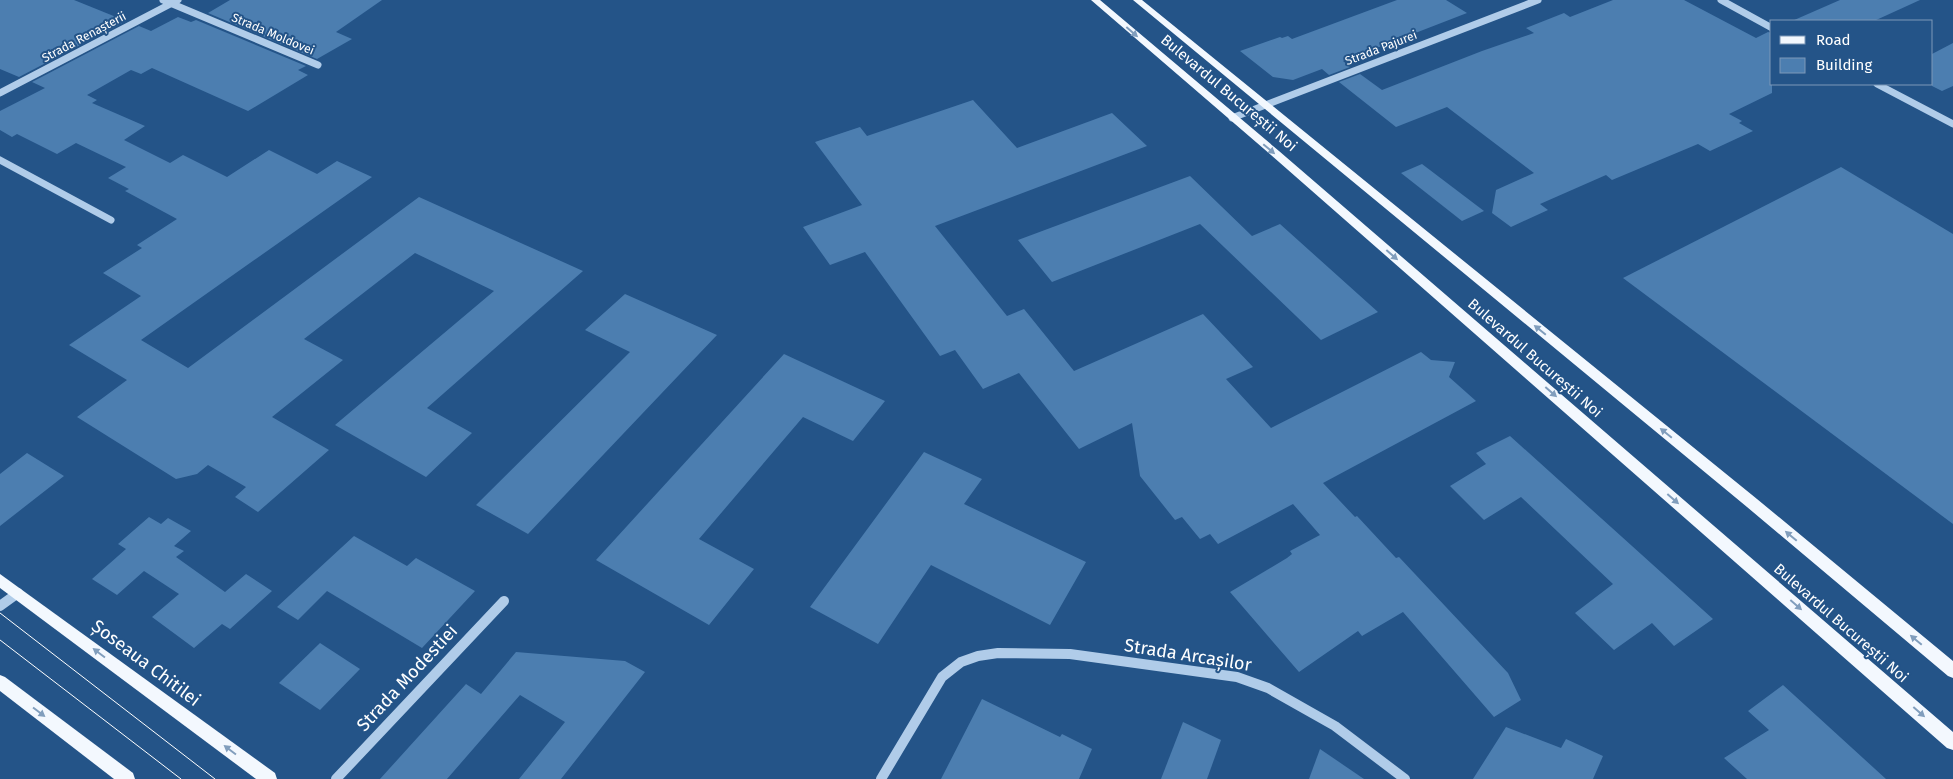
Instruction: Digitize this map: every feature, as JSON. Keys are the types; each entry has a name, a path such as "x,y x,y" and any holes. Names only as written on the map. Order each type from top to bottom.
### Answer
{"main road":[{"name":"Bulevardul Bucureștii Noi","path":"1095,0 1953,742"},
{"name":"Bulevardul Bucureștii Noi","path":"1136,0 1760,510 1953,672"},
{"name":"Șoseaua Chitilei","path":"0,580 269,779"},
{"path":"0,682 127,779"}],"street":[{"name":"Strada Moldovei","path":"164,0 175,2 318,65"},
{"name":"Strada Pajurei","path":"1232,118 1538,0"},
{"path":"1721,0 1770,27"},
{"name":"Strada Renașterii","path":"0,93 175,2"},
{"path":"1879,85 1953,124"},
{"path":"0,160 111,220"},
{"path":"0,606 18,593"},
{"name":"Strada Modestiei","path":"336,779 504,601"},
{"name":"Strada Arcașilor","path":"881,779 942,676 961,662 978,656 998,653 1070,654 1237,676 1268,688 1335,726 1406,779"}],"building":[{"path":"0,0 74,0 126,21 19,77 0,69"},
{"path":"230,0 382,0 336,32 352,39 317,59 208,13"},
{"path":"1397,0 1446,0 1467,13 1343,61 1350,67 1329,75 1322,69 1293,80 1273,77 1240,51 1280,37 1288,36 1292,39"},
{"path":"1613,0 1684,0 1756,38 1770,32 1770,85 1772,85 1772,93 1729,114 1742,121 1739,123 1753,131 1710,151 1698,144 1612,180 1606,175 1540,204 1548,210 1511,227 1492,213 1496,190 1534,173 1447,107 1396,127 1339,82 1360,74 1382,90 1534,33 1526,28 1564,13 1570,17"},
{"path":"1840,0 1920,0 1876,20 1794,20"},
{"path":"178,17 191,22 196,20 306,66 298,70 308,75 248,111 152,68 141,74 131,70 87,95 97,100 92,103 145,126 124,140 170,163 183,155 227,177 269,150 317,174 337,161 372,177 141,340 188,368 419,197 583,271 427,408 472,433 426,477 335,425 494,291 415,253 304,339 343,360 272,417 329,450 258,512 235,497 246,487 208,465 197,474 176,479 77,417 127,380 69,345 141,296 103,273 142,248 137,245 177,219 125,191 129,189 108,178 126,167 76,143 57,154 17,134 12,137 0,130 0,111 45,88 32,82 139,26 151,31"},
{"path":"1953,43 1953,86 1942,91 1932,86 1933,53"},
{"path":"973,100 1017,148 1112,113 1147,146 935,226 1007,316 1024,309 1074,371 1203,314 1253,367 1226,379 1271,428 1421,352 1431,360 1455,362 1449,377 1476,401 1323,483 1396,558 1399,557 1508,673 1521,700 1494,717 1403,612 1362,636 1358,631 1299,672 1230,592 1287,558 1292,554 1290,551 1320,535 1293,504 1218,544 1210,534 1200,539 1182,517 1175,520 1140,476 1132,423 1079,449 1019,373 983,389 955,350 940,356 865,252 830,265 803,227 862,205 815,142 860,127 867,136"},
{"path":"1422,164 1484,211 1462,221 1401,173"},
{"path":"1841,167 1953,234 1953,524 1623,278"},
{"path":"1190,176 1252,236 1280,224 1378,312 1321,340 1200,224 1052,282 1018,240"},
{"path":"625,294 717,335 528,534 476,505 630,352 585,330"},
{"path":"784,354 885,401 853,441 803,417 699,539 754,569 709,625 596,560"},
{"path":"1510,436 1713,619 1674,646 1652,623 1614,650 1575,613 1613,584 1521,497 1484,520 1450,486 1486,464 1476,453"},
{"path":"924,452 982,479 964,504 1086,562 1050,625 931,565 878,644 810,607"},
{"path":"27,453 64,476 0,526 0,474"},
{"path":"149,517 161,524 168,518 191,531 174,546 184,551 176,557 225,592 246,574 272,591 230,629 222,624 194,648 152,617 179,594 144,571 117,595 92,579 126,549 118,544"},
{"path":"354,536 407,566 416,558 475,591 422,648 327,591 298,620 277,607"},
{"path":"320,643 360,669 320,710 279,683"},
{"path":"516,652 625,661 645,672 561,779 519,779 565,722 520,695 447,779 380,779 466,684 481,694"},
{"path":"1783,685 1886,779 1747,779 1724,758 1769,730 1748,711"},
{"path":"982,699 1060,737 1062,734 1092,749 1079,779 941,779"},
{"path":"1183,722 1221,740 1207,779 1161,779"},
{"path":"1506,727 1561,748 1566,739 1603,756 1593,779 1473,779"},
{"path":"1320,749 1364,779 1309,779"}],"tram line":[{"path":"0,613 215,779"},
{"path":"0,640 181,779"}]}
